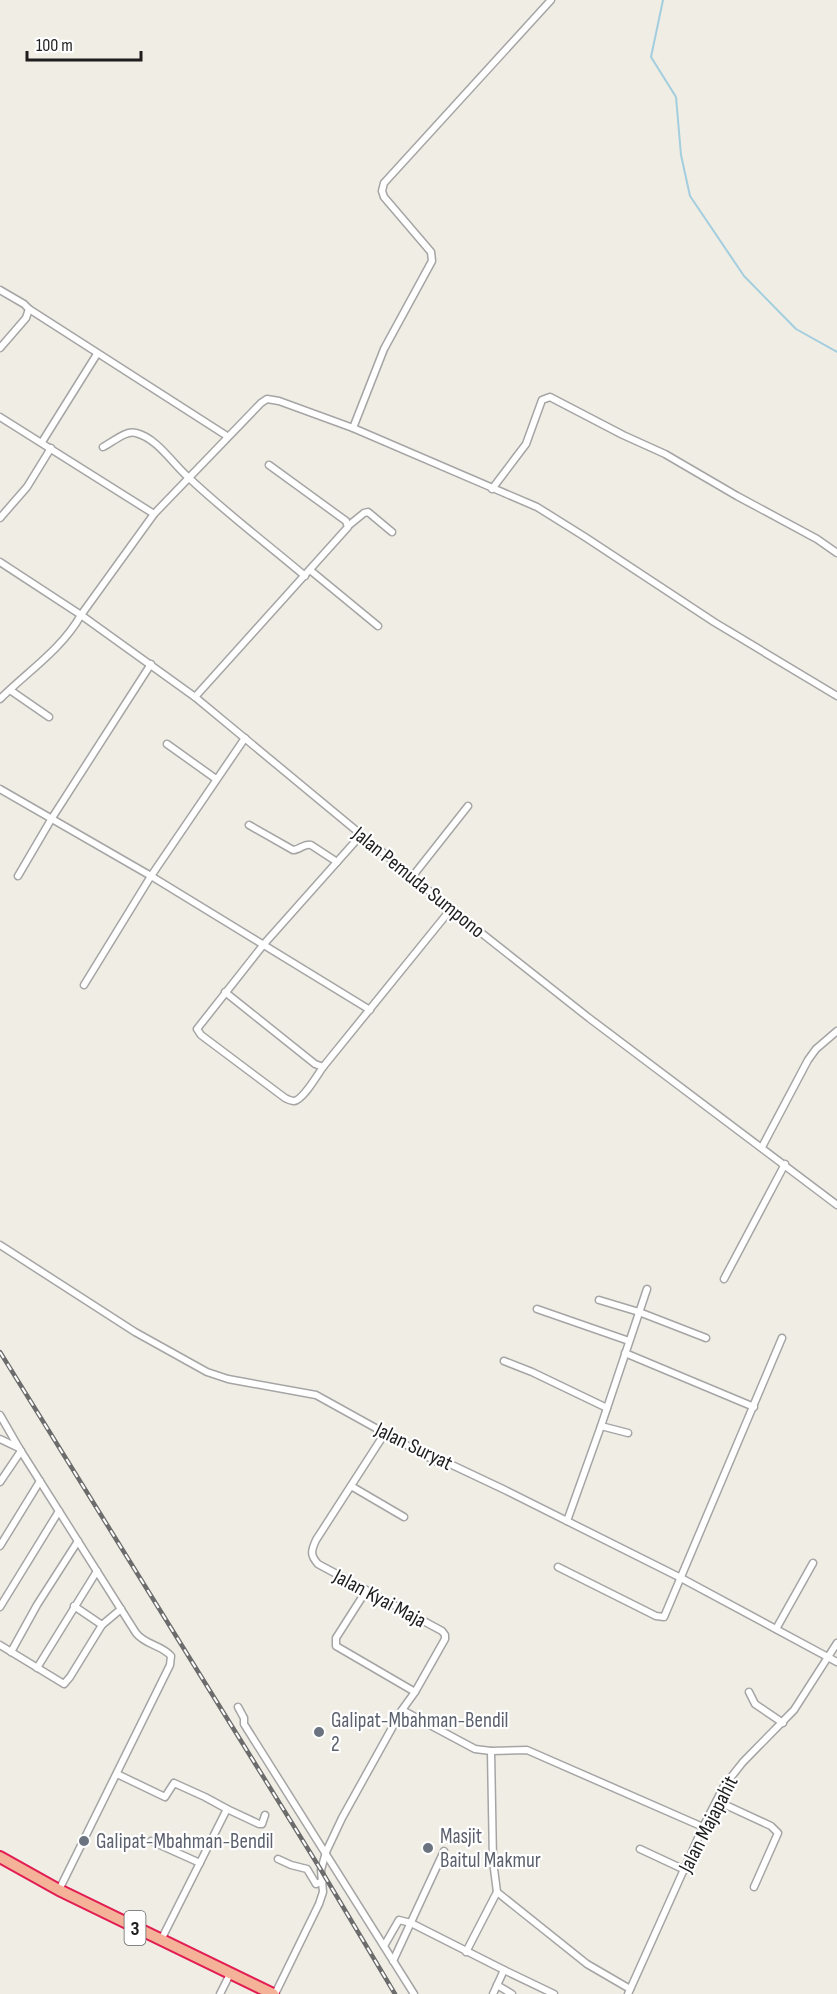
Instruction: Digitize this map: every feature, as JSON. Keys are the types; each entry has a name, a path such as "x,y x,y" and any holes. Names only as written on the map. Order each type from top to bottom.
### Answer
{"highway":[{"name":"3","path":"0,1857 58,1890 274,1994"}],"street":[{"path":"353,428 384,349 430,265 431,252 384,197 382,191 384,183 551,0"},
{"path":"0,290 227,436"},
{"path":"0,348 26,318 29,309"},
{"path":"42,442 97,354"},
{"path":"492,489 525,444 539,406 544,398 550,396 623,435 665,454 747,502 817,539 837,554"},
{"path":"0,699 27,676 73,630 81,615 154,514 227,436 261,402 267,399 287,403 353,428 537,507 714,622 837,696"},
{"path":"0,417 154,514"},
{"path":"103,447 124,435 135,432 167,454 188,478 305,576"},
{"path":"0,518 27,487 51,448"},
{"path":"269,465 346,521 348,526"},
{"path":"195,698 346,532 348,526 368,512 392,532"},
{"name":"Jalan Pemuda Sumpono","path":"0,562 151,664 451,909 589,1018 837,1205"},
{"path":"310,570 378,626"},
{"path":"18,876 52,818 151,664"},
{"path":"10,690 48,717"},
{"path":"84,985 151,876 244,738"},
{"path":"167,744 216,778"},
{"path":"0,789 151,876 370,1010"},
{"path":"412,877 468,806"},
{"path":"249,825 293,850 306,844 311,845 337,862"},
{"path":"361,835 264,944 225,992 198,1026 197,1030 201,1035 285,1098 292,1101 297,1100 451,909"},
{"path":"225,992 315,1064 323,1067"},
{"path":"762,1147 808,1060 837,1031"},
{"path":"724,1279 785,1164"},
{"name":"Jalan Suryat","path":"0,1245 135,1332 207,1372 228,1379 316,1395 437,1462 450,1464 567,1521 681,1578 837,1662"},
{"path":"567,1521 647,1289"},
{"path":"599,1300 639,1312 706,1338"},
{"path":"537,1309 629,1341"},
{"path":"558,1567 661,1617 666,1614 782,1338"},
{"path":"625,1353 754,1407"},
{"path":"504,1361 607,1408"},
{"path":"0,1415 139,1637 171,1656 117,1774 58,1890"},
{"path":"601,1426 628,1433"},
{"name":"Jalan Kyai Maja","path":"274,1994 319,1904 323,1892 321,1870 326,1852 402,1710 445,1639 441,1631 318,1564 312,1557 311,1551 316,1540 385,1433"},
{"path":"0,1439 20,1449"},
{"path":"1,1478 20,1449"},
{"path":"0,1546 40,1481"},
{"path":"351,1486 404,1517"},
{"path":"0,1607 59,1511"},
{"path":"11,1652 37,1605 78,1541"},
{"path":"776,1629 813,1563"},
{"path":"37,1668 97,1571"},
{"path":"366,1591 336,1638 336,1646 415,1692"},
{"path":"74,1606 102,1625"},
{"path":"0,1645 64,1684 102,1625 121,1609"},
{"name":"Jalan Majapahit","path":"629,1991 704,1827 734,1772 794,1710 837,1643"},
{"path":"748,1692 756,1704 783,1723"},
{"path":"238,1707 244,1718 244,1724 414,1994"},
{"path":"402,1710 475,1749 527,1750 704,1827"},
{"path":"466,1952 497,1892 493,1861 494,1751"},
{"path":"117,1774 165,1797 172,1784 175,1784 259,1824 262,1824 265,1815"},
{"path":"717,1801 764,1822 776,1829 778,1833 754,1887"},
{"path":"161,1941 227,1809"},
{"path":"151,1841 200,1863"},
{"path":"640,1849 685,1870"},
{"path":"393,1961 444,1851"},
{"path":"278,1859 307,1869 316,1884 323,1881"},
{"path":"497,1892 587,1964 629,1991"},
{"path":"384,1946 399,1920 411,1923 554,1994"},
{"path":"493,1994 504,1970"},
{"path":"220,1994 230,1974"},
{"path":"497,1986 512,1994"}],"waterway":[{"path":"663,0 651,57 676,97 681,155 690,196 744,276 796,329 837,352"}],"railway":[{"path":"0,1352 321,1870 395,1994"}],"place":[{"name":"Galipat-Mbahman-Bendil 2","path":"319,1732"},
{"name":"Galipat-Mbahman-Bendil","path":"84,1841"},
{"name":"Masjit Baitul Makmur","path":"428,1848"}]}
